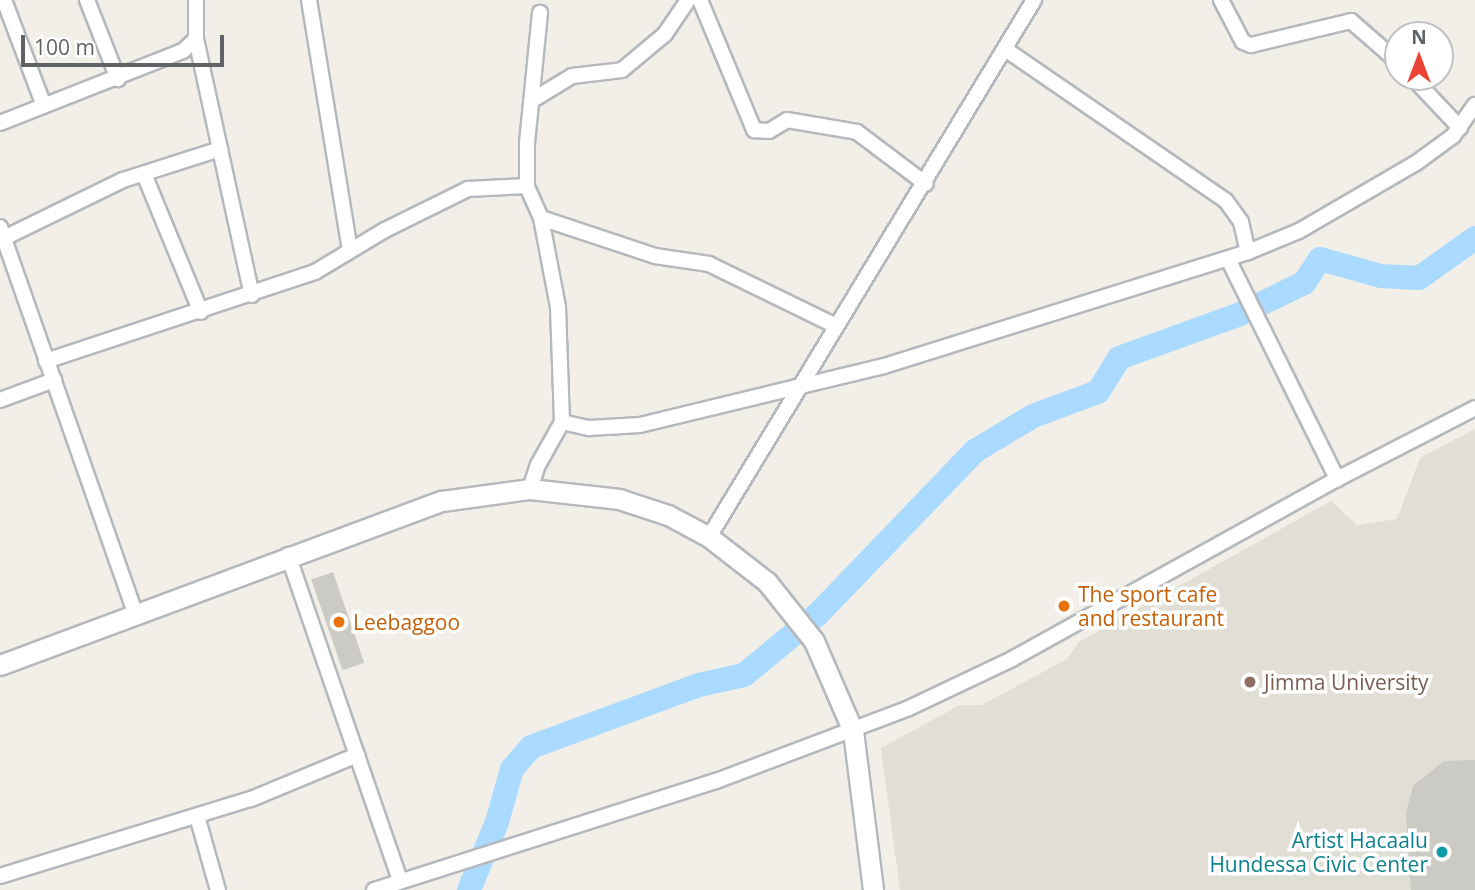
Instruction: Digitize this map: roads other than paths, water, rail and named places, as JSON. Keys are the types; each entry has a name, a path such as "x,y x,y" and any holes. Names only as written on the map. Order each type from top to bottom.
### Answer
{"street":[{"path":"4,0 44,106"},
{"path":"87,0 118,79"},
{"path":"196,0 196,39 252,295"},
{"path":"309,0 350,250"},
{"path":"531,101 572,76 622,70 665,34 688,0"},
{"path":"700,0 754,130 769,131 788,120 857,132 926,184"},
{"path":"709,537 797,387 926,184 1034,0"},
{"path":"1221,0 1243,42 1251,46 1351,21 1384,50"},
{"path":"530,489 538,465 562,422 558,307 541,218 527,186 531,101 540,13"},
{"path":"0,123 118,79 183,51 196,39"},
{"path":"1005,49 1226,201 1241,222 1248,252"},
{"path":"1425,91 1460,128"},
{"path":"562,422 589,428 640,425 884,366 1228,259 1299,231 1416,163 1460,128 1475,105"},
{"path":"136,616 2,232 144,173 220,149"},
{"path":"144,173 201,312"},
{"path":"47,360 201,312 315,272 350,250 468,189 527,186"},
{"path":"541,218 654,256 709,264 788,298 836,326"},
{"path":"1228,259 1337,479"},
{"path":"0,400 54,380"},
{"path":"374,890 716,781 853,731 1012,659 1337,479 1475,408"},
{"path":"0,665 136,616 288,555 442,501 530,489 620,499 668,515 709,537 771,587 814,640 853,731 873,890"},
{"path":"288,555 400,880"},
{"path":"0,876 197,816 357,755"},
{"path":"197,816 218,890"}],"waterway":[{"path":"469,890 497,822 512,769 531,747 699,685 744,675 819,613 975,451 1033,416 1098,392 1119,358 1238,315 1304,283 1320,259 1381,276 1419,278 1475,238"}],"place":[{"name":"The sport cafe and restaurant","path":"1064,606"},
{"name":"Leebaggoo","path":"339,622"},
{"name":"Jimma University","path":"1250,682"},
{"name":"Artist Hacaalu Hundessa Civic Center","path":"1442,852"}]}
